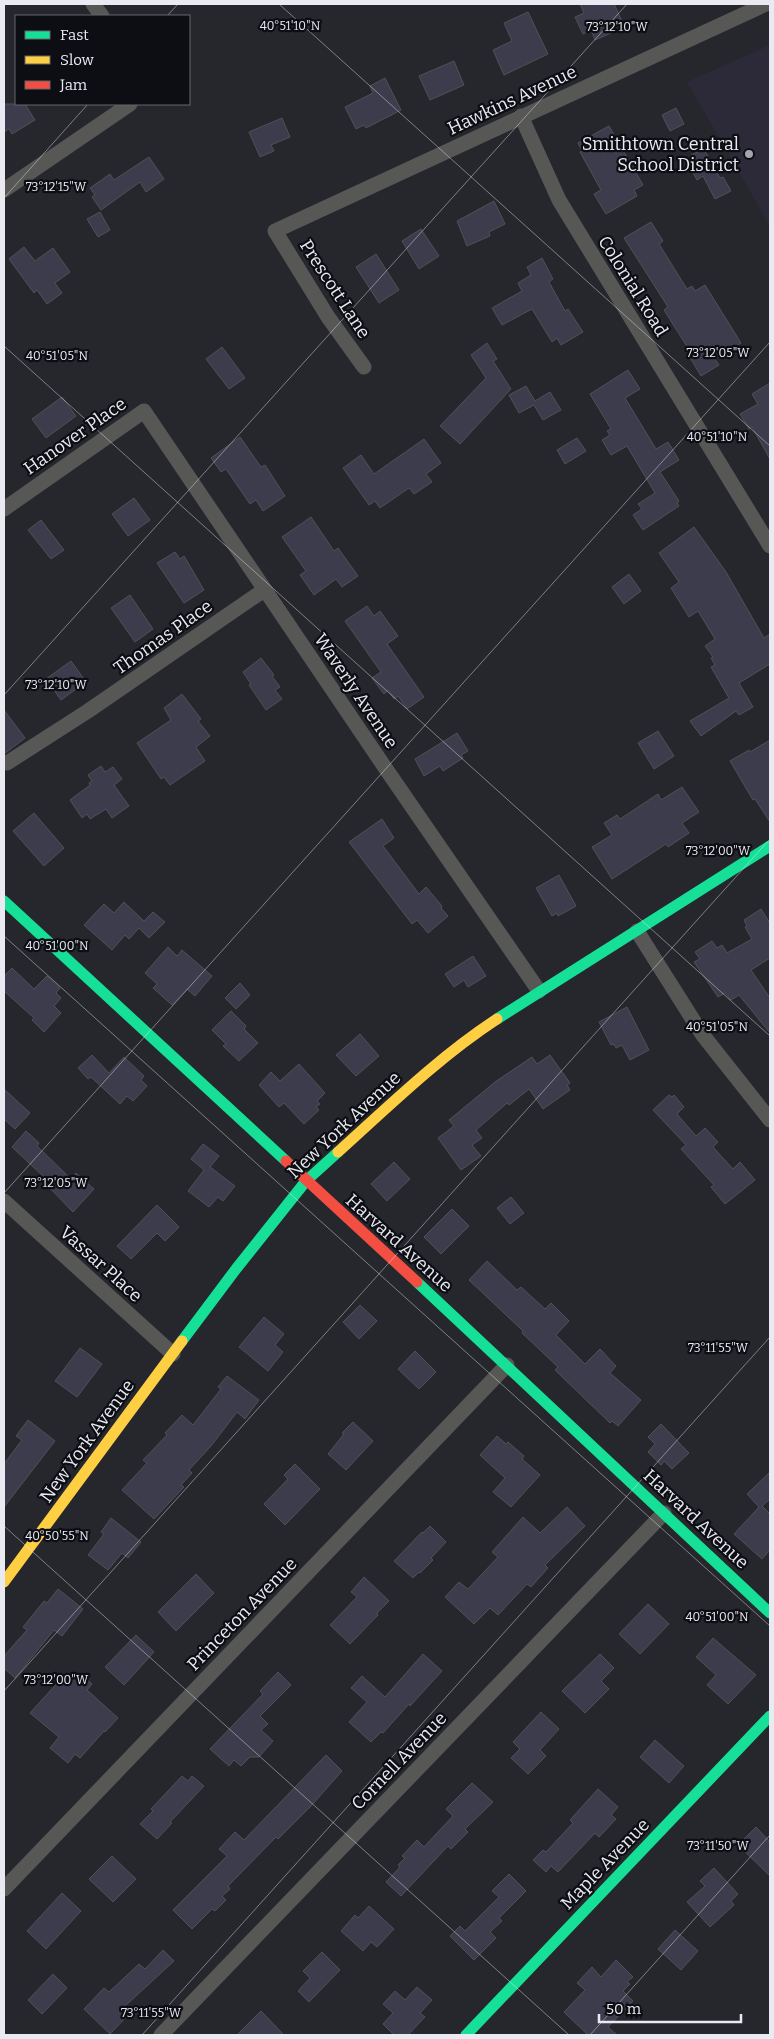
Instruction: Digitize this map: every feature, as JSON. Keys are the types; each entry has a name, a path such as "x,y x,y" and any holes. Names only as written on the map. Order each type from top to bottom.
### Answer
{"street":[{"path":"93,4 101,15"},
{"name":"Hawkins Avenue","path":"275,231 520,116 766,4"},
{"path":"4,190 129,105"},
{"name":"Colonial Road","path":"520,116 559,200 770,546"},
{"name":"Prescott Lane","path":"275,231 328,317 364,367"},
{"name":"Hanover Place","path":"4,509 144,411"},
{"name":"Waverly Avenue","path":"144,411 264,590 539,991"},
{"name":"Thomas Place","path":"7,763 88,711 264,590"},
{"name":"New York Avenue","path":"4,1582 236,1269 306,1181 412,1085 474,1034 770,846"},
{"name":"Harvard Avenue","path":"4,901 507,1366 770,1613"},
{"path":"637,932 702,1034 770,1120"},
{"name":"Vassar Place","path":"4,1201 174,1354"},
{"name":"Princeton Avenue","path":"4,1889 507,1366"},
{"name":"Cornell Avenue","path":"161,2035 664,1513"},
{"name":"Maple Avenue","path":"466,2035 770,1716"}],"shaded area":[{"name":"Smithtown Central School District","path":"770,45 770,226 687,82"}],"building":[{"path":"580,4 614,4 622,21 608,27 611,33 595,40 591,30 583,34 575,17 584,13"},
{"path":"528,12 548,54 504,75 493,50 512,41 504,23"},
{"path":"454,61 464,85 430,100 419,76"},
{"path":"385,78 401,110 366,128 364,125 356,129 345,107 373,93 370,86"},
{"path":"4,104 26,105 35,120 12,134 9,129 4,132"},
{"path":"676,108 684,124 670,131 662,115"},
{"path":"282,118 290,137 271,145 274,151 260,157 249,132"},
{"path":"609,126 643,185 634,190 637,196 606,214 594,194 601,190 580,152 582,151 578,143"},
{"path":"704,149 720,178 723,177 731,191 715,199 703,176 697,180 688,164 694,160 691,155"},
{"path":"149,157 164,179 146,192 140,182 101,210 92,197 95,195 90,188 110,174 114,180"},
{"path":"494,201 505,224 489,232 490,236 467,246 457,221"},
{"path":"100,212 110,230 98,237 87,219"},
{"path":"651,222 663,241 659,244 687,289 692,286 695,291 705,285 741,343 715,359 719,365 701,376 685,349 688,348 664,310 668,307 624,238"},
{"path":"421,229 439,256 419,269 402,241"},
{"path":"24,247 35,261 53,248 70,272 55,283 62,293 47,304 37,290 34,293 9,259"},
{"path":"376,254 399,290 379,303 356,267"},
{"path":"542,258 553,279 549,282 565,311 568,309 583,332 561,345 557,338 552,342 532,309 502,325 492,308 522,291 518,283 531,275 527,267"},
{"path":"487,343 497,359 493,361 511,389 460,444 440,426 486,378 471,355"},
{"path":"222,347 245,378 229,389 206,359"},
{"path":"628,370 640,389 625,398 656,449 668,442 679,460 660,472 679,501 677,503 679,506 643,530 633,515 642,509 638,504 655,493 627,446 611,455 602,440 610,435 607,431 611,429 590,394"},
{"path":"770,383 770,459 752,427 749,429 740,414 758,404 752,394"},
{"path":"526,386 535,401 550,392 561,410 543,420 534,405 519,413 509,395"},
{"path":"62,397 76,416 46,438 32,419"},
{"path":"240,437 261,467 265,465 285,496 263,511 256,500 250,504 226,469 221,472 211,458"},
{"path":"577,438 586,451 565,464 557,450"},
{"path":"424,439 441,463 426,474 432,482 414,494 409,488 380,508 375,501 369,505 343,468 361,455 374,474"},
{"path":"134,498 150,520 128,536 112,514"},
{"path":"311,517 334,551 338,548 358,576 342,587 336,579 314,595 300,575 306,571 282,537"},
{"path":"41,520 64,550 51,559 28,530"},
{"path":"694,527 726,572 764,638 770,634 770,664 739,683 753,707 739,715 736,711 701,736 690,721 729,698 711,667 715,665 711,658 713,657 705,646 715,639 698,611 689,617 671,588 679,582 659,553"},
{"path":"175,552 180,559 184,556 204,590 184,603 157,563"},
{"path":"629,574 641,591 624,604 612,587"},
{"path":"130,595 153,629 135,642 111,608"},
{"path":"367,606 374,616 380,611 398,636 387,644 424,697 407,709 398,696 394,699 388,690 384,694 372,678 381,672 345,621"},
{"path":"261,658 274,675 272,676 280,687 275,690 282,699 266,710 249,685 251,684 243,672"},
{"path":"71,661 86,682 61,700 46,679"},
{"path":"182,694 201,719 198,721 210,736 196,747 205,761 170,785 164,777 161,779 137,743 171,720 164,708"},
{"path":"4,710 25,738 4,754"},
{"path":"658,731 674,756 654,769 638,743"},
{"path":"457,733 468,751 461,755 463,758 443,771 440,766 424,776 415,759"},
{"path":"770,740 770,822 755,799 753,800 730,761"},
{"path":"101,766 105,772 113,767 122,779 114,785 129,806 112,818 106,809 90,819 87,814 82,818 70,800 90,785 89,783 92,781 88,775"},
{"path":"682,787 699,812 682,823 689,833 668,847 666,844 612,879 592,847 612,835 604,823 617,815 620,819 658,794 661,800"},
{"path":"34,813 64,848 44,866 13,831"},
{"path":"382,819 394,838 383,846 419,894 426,887 448,916 428,933 417,920 412,924 349,842"},
{"path":"559,875 576,906 558,916 557,913 552,916 536,888"},
{"path":"124,902 144,921 153,912 165,922 149,938 139,928 129,939 125,935 112,950 84,925 104,904 114,913"},
{"path":"761,909 770,923 770,958 751,970 770,998 770,1033 739,995 731,1000 725,993 718,997 694,962 700,959 695,952 712,941 717,948 722,945 727,953 752,939 745,927 747,926 744,920"},
{"path":"168,947 177,956 182,950 212,976 195,996 187,989 172,1005 153,988 157,984 145,973"},
{"path":"473,956 486,976 468,987 464,980 454,987 445,974"},
{"path":"12,968 34,989 47,976 60,988 56,993 61,998 54,1006 61,1013 44,1032 32,1020 34,1018 4,991 4,976"},
{"path":"240,983 250,995 236,1009 225,998"},
{"path":"627,1007 649,1050 630,1060 622,1045 616,1048 614,1044 611,1045 599,1022"},
{"path":"231,1011 246,1026 244,1029 258,1043 239,1061 223,1046 226,1044 212,1030"},
{"path":"360,1034 379,1056 356,1076 336,1055"},
{"path":"92,1055 109,1073 124,1057 144,1076 141,1080 147,1086 133,1101 127,1096 120,1104 91,1077 88,1079 78,1068"},
{"path":"550,1055 570,1083 567,1085 570,1090 543,1109 529,1089 509,1105 507,1103 476,1130 482,1138 472,1145 481,1156 461,1170 438,1138 454,1126 449,1120 495,1082 532,1057 537,1064"},
{"path":"299,1064 325,1093 317,1101 320,1104 316,1107 319,1110 304,1124 284,1103 279,1107 259,1085 271,1072 280,1081"},
{"path":"4,1089 30,1113 15,1129 4,1119"},
{"path":"669,1095 672,1097 674,1095 684,1107 677,1114 696,1136 705,1128 718,1142 713,1147 733,1169 740,1162 755,1180 725,1204 711,1187 714,1185 681,1149 686,1145 653,1110"},
{"path":"26,1131 39,1143 37,1146 71,1179 76,1173 94,1189 73,1212 42,1180 44,1177 12,1147"},
{"path":"203,1144 219,1156 210,1167 235,1186 223,1201 218,1197 209,1207 188,1191 204,1170 191,1159"},
{"path":"394,1162 410,1179 387,1201 371,1184"},
{"path":"511,1197 524,1213 510,1224 497,1208"},
{"path":"157,1205 179,1227 165,1241 157,1233 131,1259 117,1246"},
{"path":"452,1209 469,1226 441,1254 424,1237"},
{"path":"487,1261 517,1290 521,1287 545,1309 551,1303 569,1321 556,1335 585,1364 600,1349 616,1366 610,1373 641,1400 618,1426 612,1421 610,1423 555,1370 558,1367 469,1280"},
{"path":"360,1305 377,1321 359,1339 343,1322"},
{"path":"264,1317 284,1334 275,1345 283,1352 268,1371 239,1347"},
{"path":"80,1348 102,1364 77,1397 55,1381"},
{"path":"415,1351 436,1372 419,1389 398,1369"},
{"path":"227,1376 259,1400 245,1419 237,1412 211,1446 189,1470 192,1473 181,1485 184,1487 154,1519 122,1490 147,1463 143,1460 167,1435 165,1433 182,1415 193,1425 221,1389 218,1387"},
{"path":"28,1420 55,1441 4,1507 4,1464 22,1440 16,1436"},
{"path":"353,1422 373,1441 346,1470 328,1454 344,1434 342,1433"},
{"path":"661,1424 689,1453 672,1469 664,1461 661,1465 648,1452 655,1444 648,1437"},
{"path":"497,1436 506,1444 508,1442 524,1456 522,1459 540,1475 511,1507 493,1492 505,1478 480,1455"},
{"path":"295,1464 320,1489 285,1525 264,1504 288,1479 284,1475"},
{"path":"770,1472 770,1499 762,1506 770,1514 770,1550 762,1559 734,1534 759,1507 747,1494"},
{"path":"567,1507 585,1526 545,1565 548,1568 531,1587 527,1584 498,1615 490,1608 474,1624 445,1597 459,1582 468,1589 498,1557 492,1552 523,1517 540,1533"},
{"path":"111,1518 141,1542 128,1558 122,1553 108,1570 88,1555 104,1534 101,1532"},
{"path":"430,1526 446,1542 431,1558 433,1560 413,1578 394,1561"},
{"path":"196,1574 214,1593 176,1631 158,1612"},
{"path":"364,1577 389,1601 350,1644 330,1625 357,1597 351,1592"},
{"path":"58,1589 83,1609 62,1636 54,1630 15,1678 4,1668 4,1656 27,1630 23,1627 44,1601 47,1603"},
{"path":"648,1604 669,1624 640,1654 619,1634"},
{"path":"136,1635 154,1652 124,1685 105,1667"},
{"path":"713,1638 756,1675 728,1704 707,1685 716,1675 696,1657"},
{"path":"423,1654 442,1671 383,1733 381,1732 371,1742 349,1722 367,1702 351,1688 362,1676 385,1697"},
{"path":"600,1654 614,1668 601,1681 609,1689 585,1713 562,1691"},
{"path":"278,1672 291,1685 260,1716 268,1724 261,1730 273,1741 259,1757 250,1757 241,1766 234,1760 229,1766 210,1749 263,1694 260,1691"},
{"path":"79,1673 92,1684 87,1690 118,1718 80,1758 75,1754 68,1763 50,1748 59,1737 30,1713 60,1680 67,1686"},
{"path":"541,1712 559,1729 540,1750 546,1756 528,1774 511,1758 520,1749 513,1742"},
{"path":"655,1740 684,1766 669,1783 640,1757"},
{"path":"326,1755 342,1771 311,1806 278,1839 276,1837 228,1886 230,1889 222,1896 226,1900 215,1911 212,1909 192,1929 173,1910 227,1856 219,1849 235,1832 244,1840"},
{"path":"182,1776 188,1781 192,1776 204,1786 170,1822 172,1823 157,1839 140,1824 153,1811 151,1809"},
{"path":"472,1783 493,1802 465,1829 468,1832 451,1849 448,1846 401,1896 386,1882 400,1867 398,1865 405,1858 402,1856 417,1840 424,1847 453,1816 446,1809"},
{"path":"598,1789 618,1807 611,1815 616,1819 599,1837 595,1833 558,1872 551,1866 546,1872 533,1860 543,1850 546,1852 573,1823 570,1820"},
{"path":"756,1827 770,1842 770,1876 738,1845"},
{"path":"112,1856 136,1879 113,1902 89,1879"},
{"path":"714,1868 738,1894 731,1901 734,1905 710,1927 687,1902 705,1886 700,1881"},
{"path":"509,1874 526,1891 499,1918 502,1921 490,1932 496,1938 474,1960 450,1936 460,1926 465,1931 499,1897 492,1891"},
{"path":"62,1893 81,1911 46,1949 27,1931"},
{"path":"369,1906 394,1929 377,1947 371,1942 363,1951 341,1931 355,1915 358,1918"},
{"path":"675,1930 698,1951 681,1970 658,1949"},
{"path":"163,1950 174,1961 124,2007 130,2013 110,2034 84,2009 104,1988 109,1992 139,1964 145,1969"},
{"path":"322,1952 340,1970 309,2002 298,1991 310,1978 303,1971"},
{"path":"616,1960 633,1977 627,1982 630,1984 623,1991 633,2001 608,2027 617,2035 588,2035 564,2012 585,1990 577,1983 592,1967 601,1977"},
{"path":"53,1974 67,1988 42,2014 28,2000"},
{"path":"417,1987 432,2000 420,2013 425,2017 408,2035 394,2035 383,2024 393,2013 383,2004 395,1991 405,2000"},
{"path":"261,2011 284,2035 237,2035"}],"traffic: fast":[{"path":"497,1019 770,846"},
{"path":"4,901 286,1161"},
{"path":"182,1341 306,1181 338,1152"},
{"path":"417,1282 770,1613"},
{"path":"466,2035 770,1716"}],"traffic: slow":[{"path":"338,1152 455,1049 497,1019"},
{"path":"4,1582 182,1341"}],"traffic: jam":[{"path":"286,1161 417,1282"}],"place":[{"name":"Smithtown Central School District","path":"749,154"}]}
